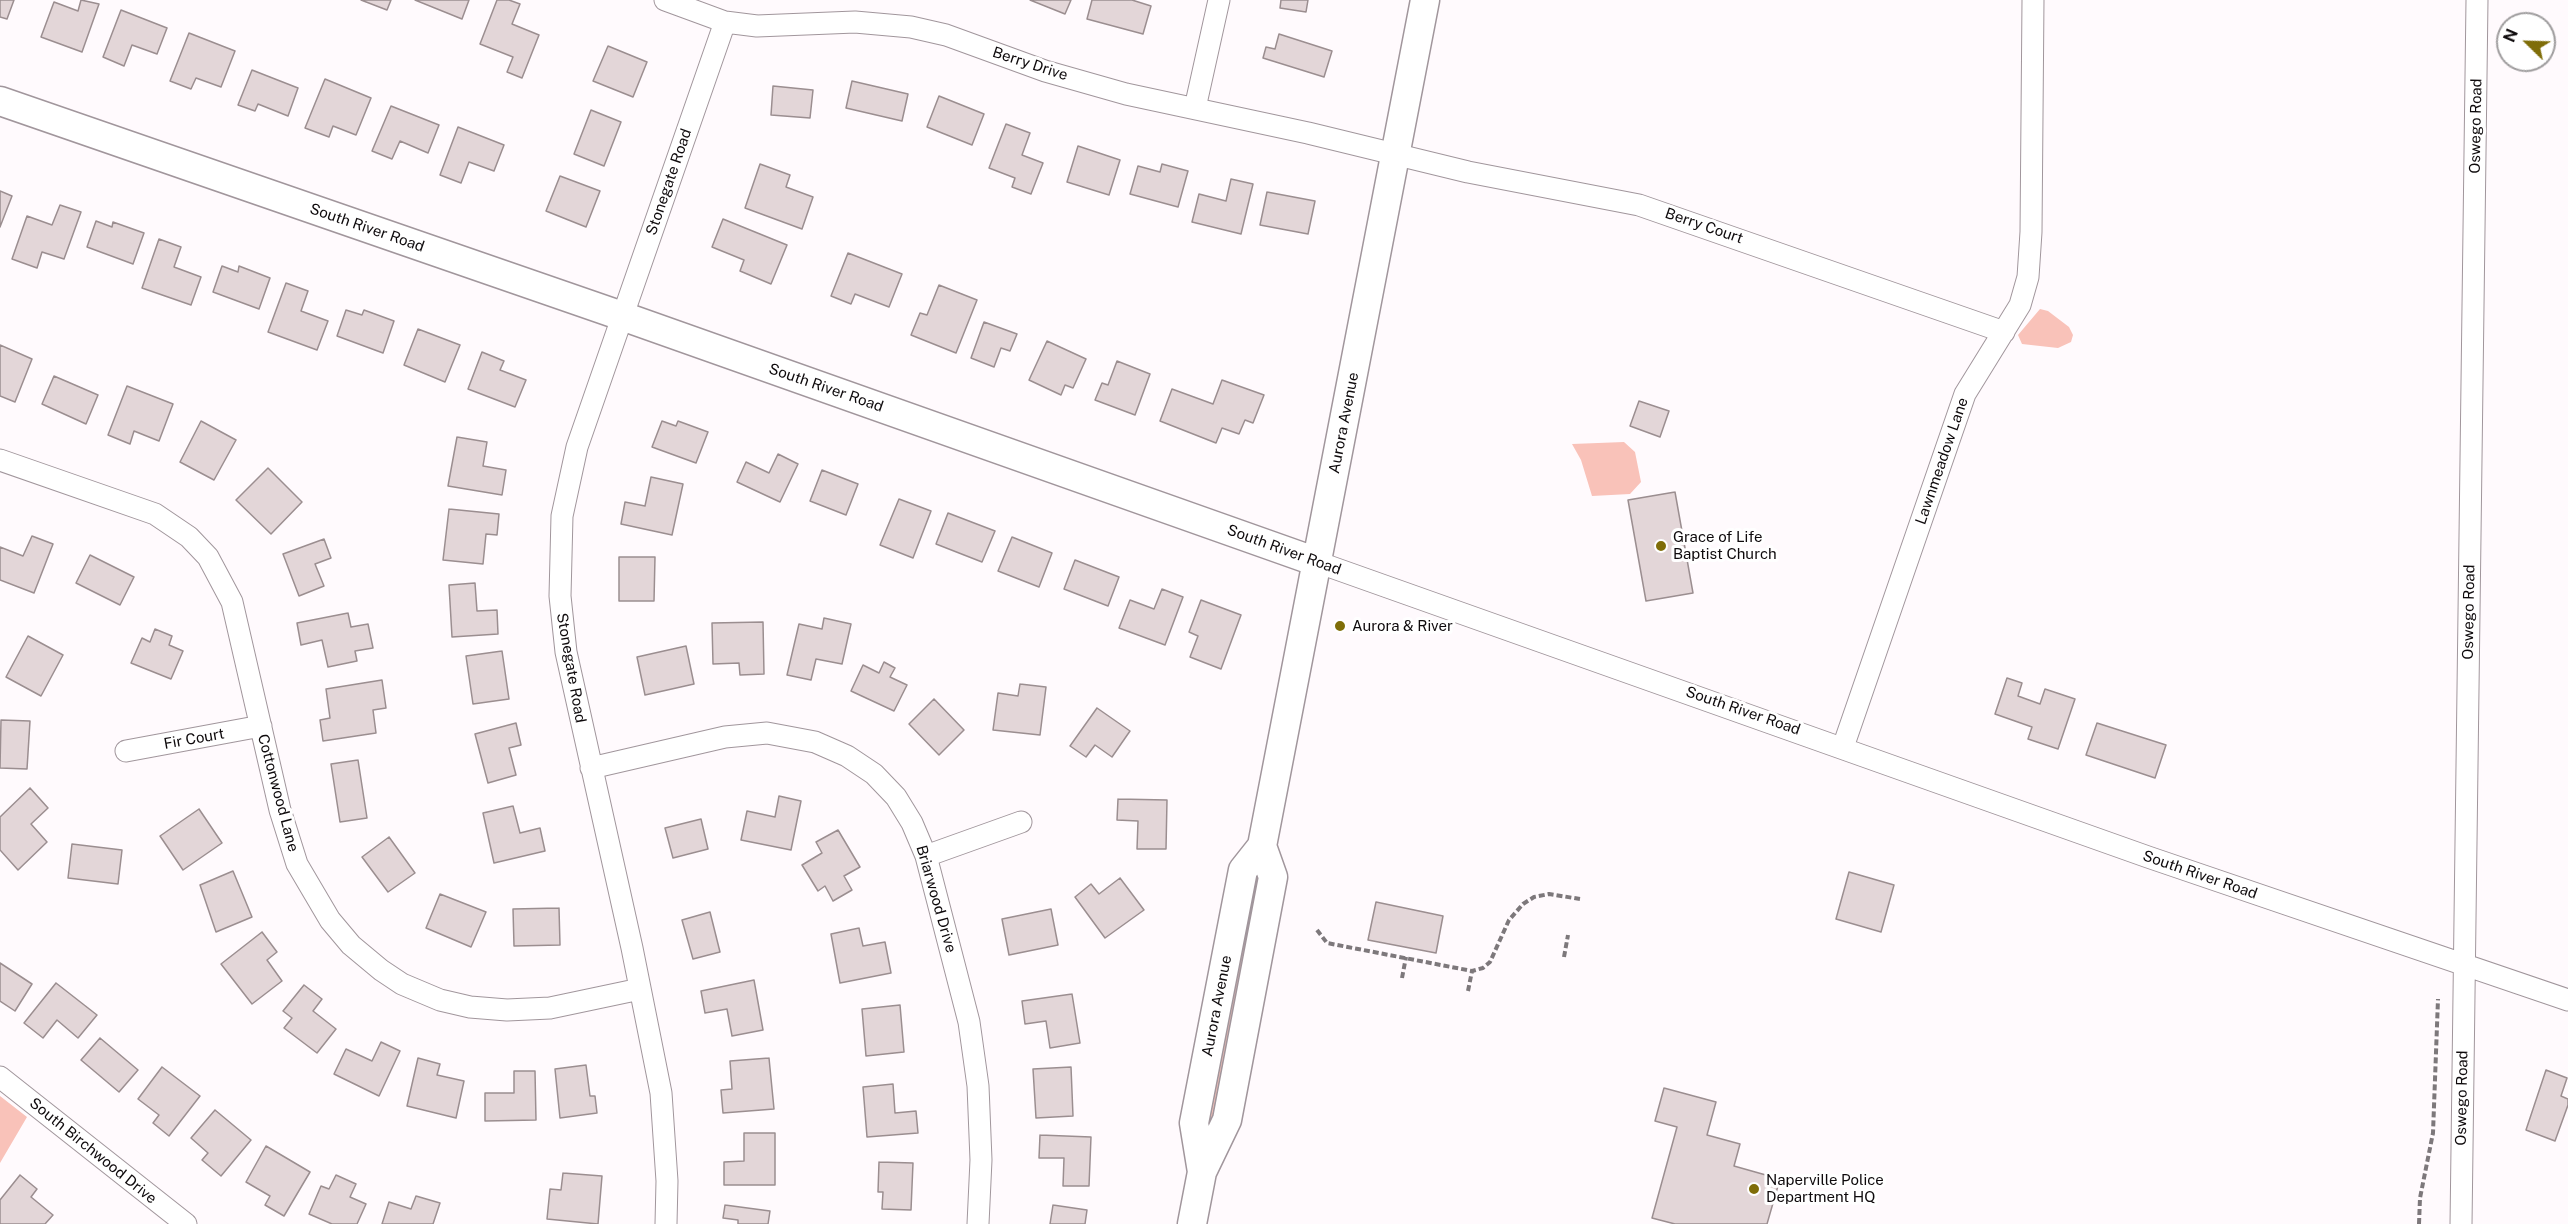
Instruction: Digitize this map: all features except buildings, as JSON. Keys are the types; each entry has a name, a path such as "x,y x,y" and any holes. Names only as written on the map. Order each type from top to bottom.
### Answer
{"street":[{"name":"Berry Drive","path":"665,0 725,22 757,26 855,22 911,27 946,35 1045,71 1091,84 1395,154"},
{"path":"1195,108 1219,0"},
{"name":"Aurora Avenue","path":"1192,1224 1202,1172 1194,1123 1243,870 1263,846 1425,0"},
{"name":"Lawnmeadow Lane","path":"1843,747 1965,394 2020,305 2028,277 2031,232 2033,0"},
{"name":"Oswego Road","path":"2461,1224 2477,0"},
{"name":"Stonegate Road","path":"666,1224 664,1126 640,989 566,652 560,596 562,516 577,447 725,22"},
{"name":"South River Road","path":"0,102 622,316 2463,966 2568,1000"},
{"name":"Berry Court","path":"1395,154 1468,172 1639,205 2004,333"},
{"name":"Cottonwood Lane","path":"0,460 155,514 189,537 208,557 232,602 280,810 297,864 330,920 351,945 381,970 402,984 440,1000 470,1007 507,1010 550,1008 640,989"},
{"name":"Fir Court","path":"126,751 261,726"},
{"name":"Briarwood Drive","path":"591,768 753,733 787,735 815,742 847,756 874,774 896,797 912,823 926,856 969,1022 978,1086 981,1160 978,1224"},
{"path":"926,856 1021,822"},
{"name":"South Birchwood Drive","path":"0,1077 186,1224"}],"path":[{"path":"1317,930 1327,944 1472,970 1483,968 1490,962 1509,920 1523,904 1534,897 1549,894 1580,899"},
{"path":"1564,957 1568,935"},
{"path":"1402,978 1406,957"},
{"path":"1468,992 1472,970"},
{"path":"2419,1224 2420,1198 2433,1133 2438,999"}],"shaded area":[{"path":"2040,309 2048,311 2069,327 2073,335 2071,342 2058,348 2022,344 2018,335"},
{"path":"1624,442 1635,452 1641,482 1630,494 1592,496 1581,460 1572,444"},
{"path":"1255,873 1259,873 1251,929 1214,1123 1209,1122 1215,1078"},
{"path":"0,1096 27,1117 0,1163"}],"place":[{"name":"Grace of Life Baptist Church","path":"1661,546"},
{"name":"Aurora & River","path":"1340,626"},
{"name":"Naperville Police Department HQ","path":"1754,1189"}]}
